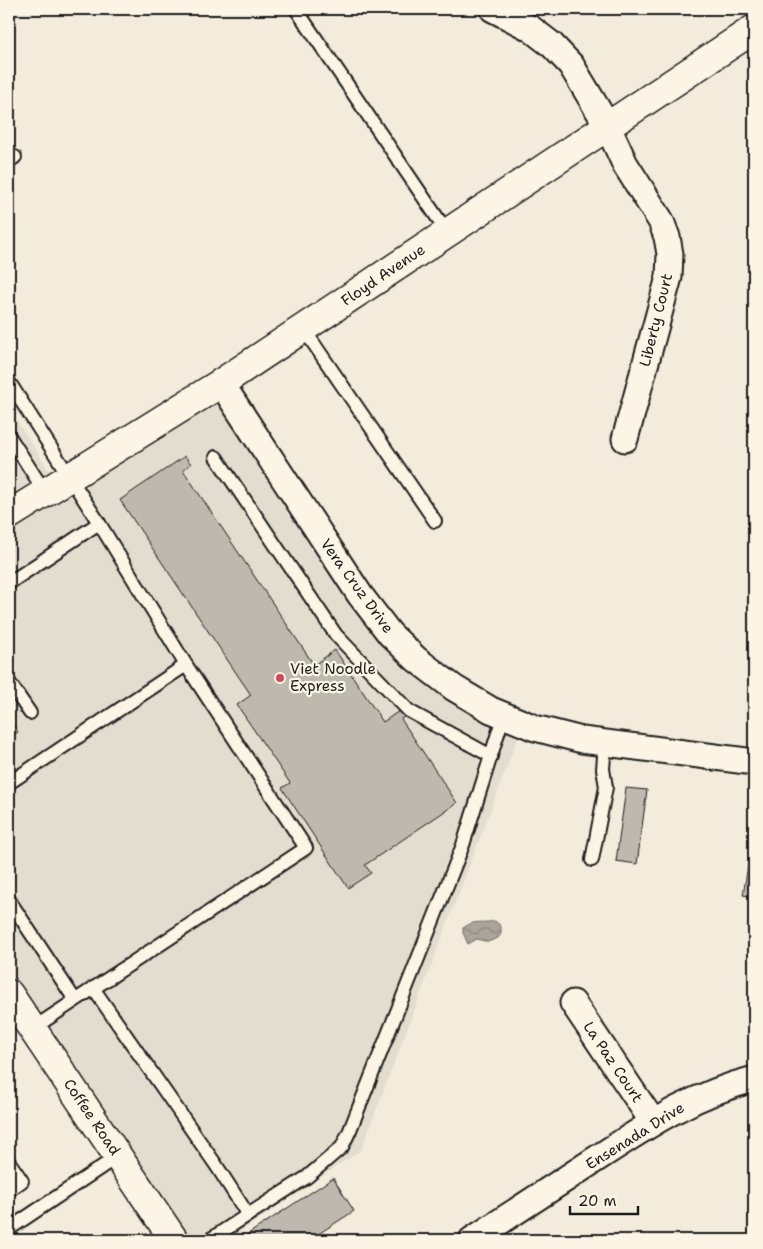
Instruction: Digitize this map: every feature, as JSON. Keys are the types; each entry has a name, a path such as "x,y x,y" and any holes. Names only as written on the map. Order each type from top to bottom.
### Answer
{"street":[{"name":"Liberty Court","path":"493,9 530,28 552,45 571,65 608,125 625,164 661,221 667,237 670,254 670,277 625,439"},
{"name":"Floyd Avenue","path":"9,515 221,382 754,29"},
{"name":"Vera Cruz Drive","path":"221,382 360,595 390,634 416,659 454,688 491,710 535,728 582,740 754,762"},
{"name":"Coffee Road","path":"9,994 174,1240"},
{"name":"La Paz Court","path":"573,1003 653,1122"},
{"name":"Ensenada Drive","path":"472,1240 653,1122 691,1101 729,1085 754,1079"}],"lane":[{"path":"296,9 447,232"},
{"path":"303,328 435,520"},
{"path":"9,382 70,476 186,665 306,848 32,1029"},
{"path":"9,436 44,492"},
{"path":"216,456 336,635 409,711 491,756"},
{"path":"9,583 99,523"},
{"path":"9,783 186,665"},
{"path":"9,682 30,713"},
{"path":"209,1240 307,1177 342,1147 463,845 504,714"},
{"path":"592,860 606,787 603,769 604,743"},
{"path":"9,900 75,1000"},
{"path":"93,988 216,1165 248,1215"},
{"path":"9,1229 118,1156"},
{"path":"9,1162 22,1181 9,1190"}],"shaded area":[{"path":"215,395 354,606 441,696 518,738 361,1150 228,1240 187,1240 9,977 9,532"},
{"path":"9,409 51,473 9,500"}],"water":[{"path":"495,921 501,926 501,934 498,938 488,942 477,939 468,944 463,928 475,923"}],"building":[{"path":"185,456 191,464 183,470 314,665 335,650 383,722 402,709 407,715 401,719 457,803 365,865 371,873 348,888 282,788 290,783 237,705 251,695 120,500"},
{"path":"9,719 18,732 9,738"},
{"path":"626,788 647,790 637,864 616,861"},
{"path":"754,830 754,897 743,895"},
{"path":"333,1178 354,1211 309,1240 239,1240"}],"place":[{"name":"Viet Noodle Express","path":"280,678"}]}
